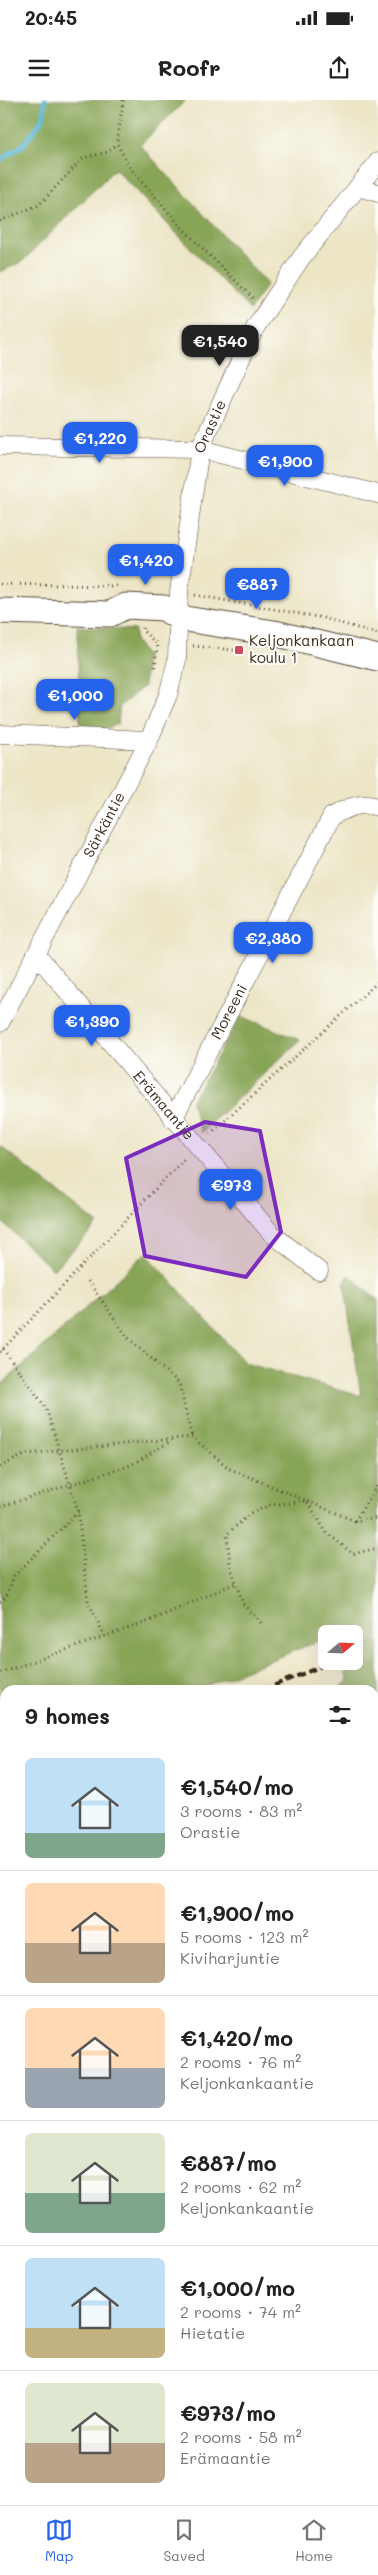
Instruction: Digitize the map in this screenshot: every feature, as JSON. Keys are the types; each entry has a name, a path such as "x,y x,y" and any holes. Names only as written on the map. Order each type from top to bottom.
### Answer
{"main road":[{"path":"110,614 126,606 164,608 179,618 274,633 378,658"},
{"path":"0,612 110,614 125,622 163,624 179,618"}],"street":[{"name":"Orastie","path":"179,618 179,592 200,449 255,328 301,258 378,162"},
{"path":"358,187 378,193"},
{"path":"0,446 200,449 378,494"},
{"name":"Särkäntie","path":"0,1023 149,740 168,695 178,645 179,618"},
{"path":"0,734 149,740"},
{"name":"Moreeni","path":"173,1119 332,816 349,806 370,804 378,807"},
{"name":"Erämaantie","path":"36,954 173,1119 271,1233 319,1271"}],"path":[{"path":"123,100 117,144 131,169 184,230 266,311"},
{"path":"0,221 39,205 83,158 108,152 117,144"},
{"path":"143,622 142,630 157,644 239,650"},
{"path":"155,672 157,644"},
{"path":"105,1637 88,1601 78,1511 72,1485 58,1451 46,1408 2,1351 197,1146 378,982"},
{"path":"88,1281 128,1338 180,1383 192,1437 230,1469 354,1521 378,1518"},
{"path":"0,1467 26,1454 192,1437"},
{"path":"0,1507 130,1465 174,1439"},
{"path":"354,1521 378,1484"},
{"path":"308,1501 326,1532 353,1554 378,1548"},
{"path":"261,1623 243,1604 230,1564 228,1534 251,1512 270,1506 308,1501"},
{"path":"0,1602 6,1597 14,1576 78,1511"},
{"path":"0,1673 105,1637 236,1583"}],"highlighted area":[{"path":"205,1122 260,1131 281,1232 246,1277 145,1256 126,1158"}],"green space":[{"path":"0,100 186,100 140,145 267,284 250,310 115,169 23,261 0,272"},
{"path":"77,626 135,630 135,640 146,656 144,686 120,706 118,724 105,729 80,727"},
{"path":"241,1016 300,1040 201,1133 191,1102"},
{"path":"0,1146 98,1224 53,1270 0,1220"},
{"path":"146,1253 245,1363 361,1396 344,1283 349,1275 378,1300 378,1685 343,1685 348,1681 345,1670 363,1670 363,1625 318,1625 318,1641 208,1685 0,1685 0,1386"}],"waterway":[{"path":"0,160 23,145 43,119 45,100"}],"railway":[{"path":"275,1685 318,1668"}],"place":[{"name":"Keljonkankaan koulu 1","path":"239,650"}]}
